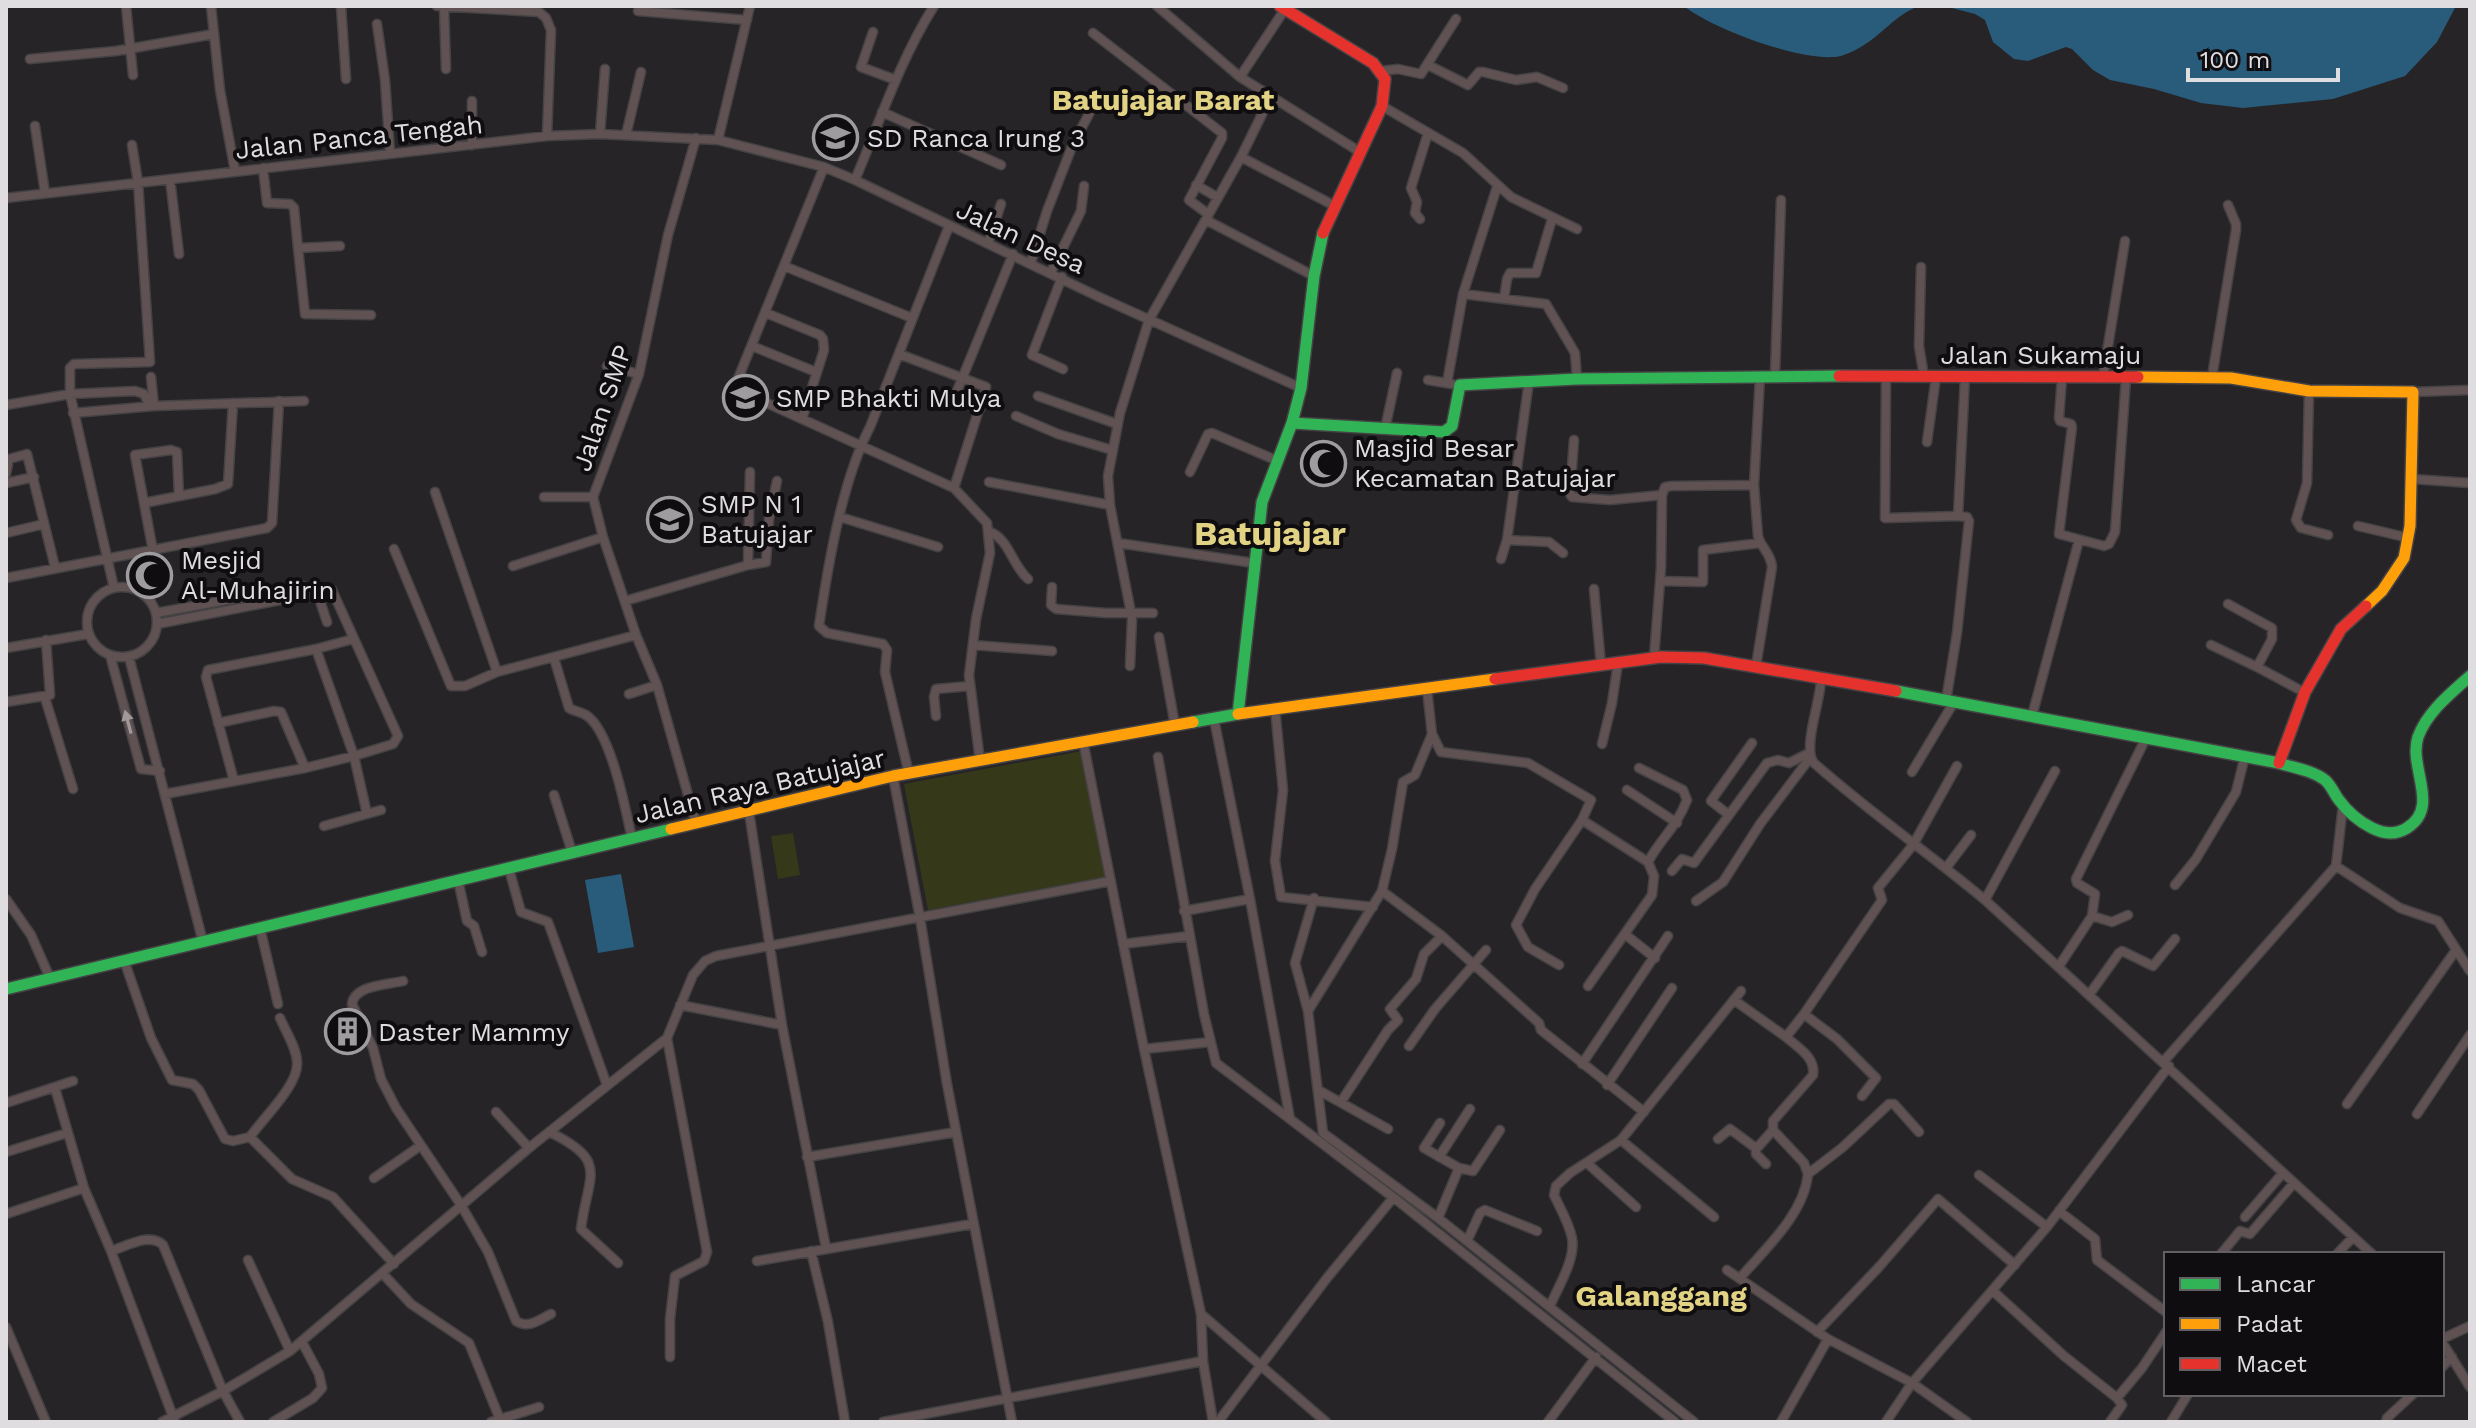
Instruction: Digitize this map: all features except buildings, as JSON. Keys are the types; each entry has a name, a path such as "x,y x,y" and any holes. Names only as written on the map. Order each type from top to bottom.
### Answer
{"main road":[{"path":"1238,714 1262,502 1292,423 1301,388 1314,276 1322,238 1333,205 1382,106 1385,87 1381,71 1366,58 1283,8"},
{"name":"Jalan Sukamaju","path":"1460,385 1775,375 2212,377 2309,391 2413,392"},
{"path":"1292,423 1444,432 1452,426 1460,385"},
{"path":"2279,763 2302,691 2341,629 2391,579 2404,558 2409,538 2413,392"},
{"name":"Jalan Raya Batujajar","path":"6,989 893,776 1275,708 1654,658 1704,658 1756,666 2279,763 2324,780 2343,805 2371,830 2380,833 2404,829 2422,814 2424,798 2416,743 2432,712 2470,676"}],"street":[{"path":"126,6 133,75"},
{"path":"211,6 220,90 235,171"},
{"path":"341,6 346,79"},
{"path":"437,6 539,9 551,30 547,136"},
{"path":"718,140 750,6"},
{"path":"855,180 896,80 934,6"},
{"path":"1157,6 1240,77 1360,152"},
{"path":"444,7 446,69"},
{"path":"1240,77 1283,8"},
{"path":"638,11 747,20"},
{"path":"1381,71 1398,69 1418,75 1424,73 1456,19"},
{"path":"377,24 390,153"},
{"path":"873,32 861,67 896,80"},
{"path":"1093,33 1222,133 1190,202 1207,217 1314,276"},
{"path":"30,59 130,49 214,34"},
{"path":"1428,65 1468,85 1475,75 1483,72 1516,80 1537,77 1563,88"},
{"path":"600,134 605,69"},
{"path":"626,135 641,72"},
{"path":"1130,666 1133,624 1110,505 1108,476 1117,424 1149,320 1241,157 1270,98"},
{"path":"1031,262 1073,144 1097,99"},
{"path":"472,101 472,145"},
{"path":"1382,106 1463,153 1497,187 1552,219 1577,229"},
{"path":"882,112 1001,165"},
{"path":"35,126 45,193"},
{"path":"1420,219 1414,211 1417,202 1411,188 1428,133"},
{"name":"Jalan Panca Tengah","path":"6,198 547,136 600,134 718,140"},
{"name":"Jalan SMP","path":"696,138 668,235 639,374 593,497 636,635 657,685 697,824"},
{"name":"Jalan Desa","path":"718,140 824,167 855,180 1149,320 1301,388"},
{"path":"114,588 70,394 72,365 150,362 138,182 132,145"},
{"path":"1241,157 1333,205"},
{"path":"737,381 824,167"},
{"path":"263,168 267,203 290,204 294,208 305,314 371,315"},
{"path":"170,179 179,254"},
{"path":"1196,185 1217,197"},
{"path":"1051,272 1081,211 1084,186"},
{"path":"1447,383 1463,294 1497,187"},
{"path":"1775,375 1781,200"},
{"path":"988,243 1001,204"},
{"path":"2212,377 2236,230 2228,205"},
{"path":"1504,299 1510,273 1536,273 1552,219"},
{"path":"909,774 885,672 887,650 883,644 827,633 819,626 840,517 860,446 949,226"},
{"path":"2103,377 2125,241"},
{"path":"298,248 340,246"},
{"path":"980,409 955,399 1013,254"},
{"path":"784,266 912,318"},
{"path":"1921,267 1919,346 1930,377 1927,442"},
{"path":"1062,277 1032,355 1063,369"},
{"path":"1463,294 1543,303 1549,307 1575,353 1577,379"},
{"path":"766,313 823,339 824,350 802,419"},
{"path":"752,346 816,372"},
{"path":"899,354 986,387 954,488"},
{"path":"607,366 639,374"},
{"path":"1385,429 1397,373"},
{"path":"1886,375 1885,518 1958,516 1967,517 1969,521 1950,702 1912,772"},
{"path":"151,377 152,406"},
{"path":"1756,666 1772,567 1770,555 1760,543 1754,485 1760,377"},
{"path":"1958,516 1965,377"},
{"path":"2062,377 2060,421 2072,427 2059,532 2060,536 2104,546 2109,544 2115,532 2126,378"},
{"path":"1428,380 1460,385"},
{"path":"1501,559 1507,540 1529,381"},
{"path":"2413,392 2470,390"},
{"path":"2309,391 2307,483 2296,520 2301,528 2328,535"},
{"path":"6,405 70,394 140,392 152,406"},
{"path":"1038,396 1117,424"},
{"path":"6,578 265,529 271,525 279,401"},
{"path":"73,413 152,406 304,401"},
{"path":"144,503 228,484 233,403"},
{"path":"769,404 954,488 981,515 988,531 990,553 973,645 970,686 980,761"},
{"path":"1016,416 1058,434 1112,450"},
{"path":"1190,472 1208,434 1212,433 1278,462"},
{"path":"1574,440 1571,496 1610,500 1662,495"},
{"path":"153,551 135,460 137,453 171,450 179,454 179,496"},
{"path":"6,474 9,459 25,453 34,477 55,567"},
{"path":"748,565 750,472"},
{"path":"6,483 34,477"},
{"path":"2412,479 2470,483"},
{"path":"625,601 766,562 769,519 777,481"},
{"path":"989,482 1110,505"},
{"path":"1654,658 1662,495 1665,487 1754,485"},
{"path":"435,492 497,672"},
{"path":"544,497 593,497"},
{"path":"840,517 938,547"},
{"path":"6,533 44,524"},
{"path":"2358,526 2409,538"},
{"path":"988,531 1004,541 1014,563 1028,579"},
{"path":"513,566 603,537"},
{"path":"1507,540 1549,542 1563,553"},
{"path":"2032,716 2079,540"},
{"path":"1118,543 1254,563"},
{"path":"1660,581 1703,582 1703,550 1760,543"},
{"path":"394,549 451,686 465,686 497,672 636,635"},
{"path":"156,613 303,586 314,592 327,622"},
{"path":"1052,587 1051,605 1056,609 1153,613"},
{"path":"114,588 135,589 145,595 156,613 156,633 146,648 129,657 110,655 93,643 88,634 86,622 94,600 114,588"},
{"path":"1594,589 1601,665"},
{"path":"157,624 314,592 335,592 398,736 393,744 354,756 165,794"},
{"path":"2228,604 2272,628 2272,639 2257,667"},
{"path":"6,648 88,634"},
{"path":"1159,637 1175,725"},
{"path":"234,781 206,677 208,670 353,639"},
{"path":"6,702 45,698 51,691 46,640"},
{"path":"973,645 1052,651"},
{"path":"2211,645 2302,691"},
{"path":"316,649 354,756 367,814"},
{"path":"110,655 141,769 143,772 160,771"},
{"path":"129,657 203,942"},
{"path":"554,658 569,708 587,716 605,742 623,794 632,839"},
{"path":"1602,744 1618,663"},
{"path":"1696,901 1721,885 1809,755 1821,679"},
{"path":"629,694 657,685"},
{"path":"936,716 936,689 970,686"},
{"path":"1427,689 1432,734 1444,754 1520,761 1534,766 1592,803 1535,889 1516,925 1528,947 1559,965"},
{"path":"45,698 73,789"},
{"path":"1275,708 1283,790 1275,856 1280,893 1284,898 1314,898 1373,907"},
{"path":"218,723 281,712 305,768"},
{"path":"1214,719 1290,1119"},
{"path":"1308,1011 1382,891 1403,782 1417,772 1432,734"},
{"path":"1083,740 1144,1049 1201,1314 1203,1361 1217,1422"},
{"path":"2059,966 2092,916 2095,894 2077,883 2076,879 2145,740"},
{"path":"1729,815 1711,801 1752,743"},
{"path":"1672,871 1682,859 1694,863 1767,763 1778,760 1789,763 1809,755"},
{"path":"1809,755 1913,845 1985,900 2370,1252"},
{"path":"2175,885 2196,859 2236,792 2245,756"},
{"path":"1158,757 1184,911 1216,1063 1393,1198 1675,1422"},
{"path":"1786,1037 1882,900 1878,888 1913,845 1957,766"},
{"path":"1639,768 1683,790 1687,796 1677,823 1656,847 1648,862"},
{"path":"1985,900 2055,771"},
{"path":"893,776 972,1224 1012,1422"},
{"path":"1627,790 1677,823"},
{"path":"554,795 572,852"},
{"path":"1886,1422 1912,1383 2047,1227 2167,1064 2336,866 2343,805"},
{"path":"324,826 381,810"},
{"path":"749,812 782,1025 826,1248"},
{"path":"1582,820 1648,862 1654,876 1652,895 1588,986"},
{"path":"1946,868 1971,835"},
{"path":"2336,866 2400,908 2438,921 2470,971"},
{"path":"509,869 521,912 548,922 607,1085"},
{"path":"458,880 467,921 474,926 482,952"},
{"path":"162,1422 174,1420 302,1342 529,1148 667,1038 693,975 705,961 716,956 1111,881"},
{"path":"1382,891 1442,936 1539,1023 1541,1030 1644,1112"},
{"path":"1314,898 1295,957 1308,1011 1323,1133 1438,1218 1694,1422"},
{"path":"6,899 31,935 50,978"},
{"path":"1184,911 1250,899"},
{"path":"2092,916 2112,922 2128,915"},
{"path":"260,928 278,1004"},
{"path":"1626,935 1655,958"},
{"path":"1123,944 1189,936"},
{"path":"1341,1102 1388,1030 1398,1020 1390,1009 1416,979 1424,954 1442,936"},
{"path":"1582,1064 1668,936"},
{"path":"2089,995 2122,951 2153,966 2175,939"},
{"path":"1409,1046 1435,1009 1486,950"},
{"path":"2347,1104 2456,950"},
{"path":"124,960 151,1038 172,1080 188,1082 199,1090 225,1139 233,1141 250,1137 296,1074 295,1051 280,1018"},
{"path":"403,981 354,994 352,1004 373,1048 381,1079 488,1252 516,1321 530,1325 551,1314"},
{"path":"1607,1085 1672,988"},
{"path":"1550,1306 1572,1246 1572,1237 1554,1191 1570,1173 1621,1140 1741,991"},
{"path":"1734,1000 1786,1037 1811,1060 1814,1069 1813,1075 1773,1121 1773,1130 1804,1163 1808,1174 1805,1192 1797,1208 1740,1278"},
{"path":"680,1005 782,1025"},
{"path":"1804,1014 1837,1039 1876,1078 1862,1096"},
{"path":"2417,1114 2470,1035"},
{"path":"667,1038 707,1252 704,1261 678,1272 673,1280 670,1357"},
{"path":"1144,1049 1210,1042"},
{"path":"6,1103 73,1081"},
{"path":"55,1088 84,1188 174,1420"},
{"path":"1320,1091 1388,1129"},
{"path":"1808,1174 1843,1147 1889,1104 1894,1104 1919,1132"},
{"path":"1439,1157 1470,1109"},
{"path":"496,1112 529,1148"},
{"path":"1440,1123 1424,1148 1459,1168 1473,1171 1500,1130"},
{"path":"1718,1139 1730,1129 1756,1147"},
{"path":"1766,1164 1756,1154 1756,1147 1773,1130"},
{"path":"549,1132 569,1141 587,1157 591,1176 581,1229 618,1263"},
{"path":"807,1157 956,1132"},
{"path":"6,1152 67,1133"},
{"path":"250,1137 292,1179 320,1190 339,1202 394,1264"},
{"path":"1621,1140 1714,1217"},
{"path":"374,1178 420,1146"},
{"path":"1587,1163 1636,1207"},
{"path":"1438,1218 1459,1168"},
{"path":"2245,1217 2282,1174"},
{"path":"1979,1175 2047,1227"},
{"path":"2223,1252 2240,1231 2248,1235 2252,1233 2294,1183"},
{"path":"6,1214 84,1188"},
{"path":"1217,1422 1327,1278 1393,1198"},
{"path":"1817,1332 1938,1199 2015,1265"},
{"path":"1467,1241 1480,1213 1485,1210 1537,1231"},
{"path":"2059,1211 2095,1239 2097,1260 2164,1310"},
{"path":"757,1261 972,1224"},
{"path":"2339,1252 2353,1237"},
{"path":"111,1251 150,1238 163,1245 223,1391 240,1422"},
{"path":"811,1251 828,1322 845,1422"},
{"path":"248,1260 290,1351"},
{"path":"1727,1270 1828,1339 1912,1383 1967,1422"},
{"path":"383,1274 411,1304 469,1343 498,1421 539,1407"},
{"path":"1993,1291 2064,1356 2117,1398 2122,1405 2110,1422"},
{"path":"1201,1314 1326,1422"},
{"path":"2444,1339 2470,1326"},
{"path":"6,1327 46,1422"},
{"path":"2117,1398 2164,1335"},
{"path":"1781,1422 1828,1339"},
{"path":"273,1422 313,1398 322,1388 319,1374 302,1342"},
{"path":"2444,1343 2470,1387"},
{"path":"1548,1422 1596,1357"},
{"path":"2444,1365 2452,1357"},
{"path":"883,1422 1203,1361"},
{"path":"2171,1422 2187,1396"},
{"path":"2386,1422 2411,1396"}],"green space":[{"path":"1082,751 1107,877 928,910 904,784"},
{"path":"793,833 800,875 778,879 771,836"}],"water":[{"path":"1684,6 1919,6 1903,14 1857,49 1841,56 1825,57 1760,43 1715,25"},
{"path":"1944,6 2456,6 2437,42 2405,76 2333,99 2243,108 2201,103 2110,80 2066,47 2028,61 2014,59 1993,42 1985,20 1975,14"},
{"path":"621,874 634,947 598,953 585,880"}],"traffic: fast":[{"path":"1193,722 1238,714 1262,502 1292,423 1301,388 1314,276 1323,233"},
{"path":"1292,423 1444,432 1452,426 1460,385 1577,379 1839,376"},
{"path":"1896,691 2279,763 2325,780 2342,804 2358,819 2376,830 2390,833 2407,828 2422,809 2416,749 2422,728 2440,704 2470,676"},
{"path":"6,989 671,829"}],"traffic: slow":[{"path":"2138,377 2231,378 2309,391 2413,392 2410,526 2404,558 2382,591 2366,606"},
{"path":"1238,714 1495,679"},
{"path":"671,829 893,776 1193,722"}],"traffic: jam":[{"path":"1280,6 1373,63 1385,79 1382,106 1323,233"},
{"path":"1839,376 2138,377"},
{"path":"2279,763 2305,692 2341,629 2366,606"},
{"path":"1495,679 1661,657 1704,658 1896,691"}],"place":[{"name":"SD Ranca Irung 3","path":"836,138"},
{"name":"SMP Bhakti Mulya","path":"745,398"},
{"name":"Masjid Besar Kecamatan Batujajar","path":"1323,463"},
{"name":"SMP N 1 Batujajar","path":"670,519"},
{"name":"Mesjid Al-Muhajirin","path":"150,575"},
{"name":"Daster Mammy","path":"347,1032"}],"district":[{"name":"Batujajar Barat","path":"1163,99"},
{"name":"Batujajar","path":"1270,533"},
{"name":"Galanggang","path":"1661,1295"}]}
